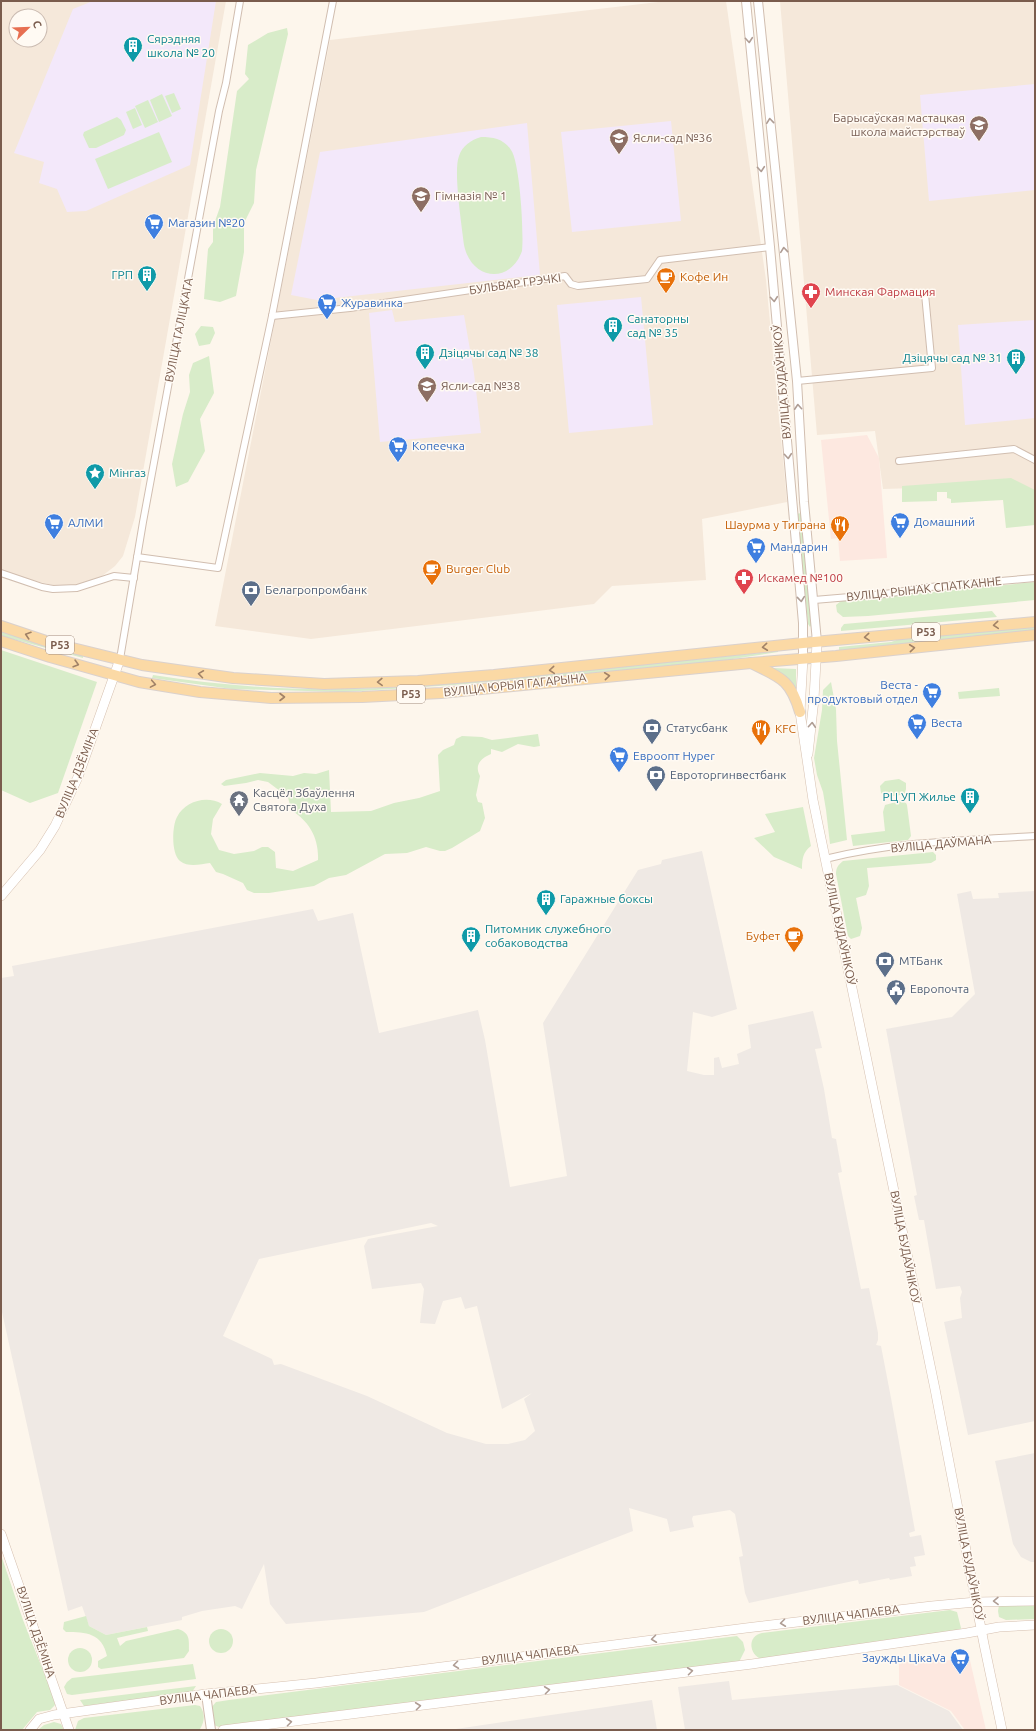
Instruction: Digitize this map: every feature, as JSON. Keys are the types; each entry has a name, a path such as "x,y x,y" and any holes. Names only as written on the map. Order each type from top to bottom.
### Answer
{"main road":[{"name":"ВУЛІЦА ЮРЫЯ ГАГАРЫНА","path":"1,626 52,643 120,660 162,668 234,678 305,683 370,683 510,674 803,643 1035,622"},
{"name":"ВУЛІЦА ЮРЫЯ ГАГАРЫНА","path":"1,641 50,657 138,682 234,695 271,698 354,697 465,691 1035,636"},
{"name":"ВУЛІЦА БУДАЎНІКОЎ","path":"807,764 811,737 817,642"},
{"name":"ВУЛІЦА БУДАЎНІКОЎ","path":"803,658 800,712 812,800 935,1389 1002,1730"},
{"name":"ВУЛІЦА ДЗЁМІНА","path":"1,896 40,850 55,826 78,776 120,660"},
{"path":"751,663 784,680 795,697 800,712"},
{"name":"ВУЛІЦА ДЗЁМІНА","path":"1,1534 69,1730"},
{"name":"ВУЛІЦА ЧАПАЕВА","path":"30,1730 39,1719 64,1714 206,1694 316,1683 746,1628 976,1602 1035,1601"},
{"path":"223,1730 752,1664 982,1630 1035,1626"}],"street":[{"name":"ВУЛІЦА ГАЛІЦКАГА","path":"120,660 137,557 240,1"},
{"path":"137,557 218,568 272,316 333,1"},
{"name":"ВУЛІЦА БУДАЎНІКОЎ","path":"746,1 792,493 803,623 803,658"},
{"name":"ВУЛІЦА БУДАЎНІКОЎ","path":"758,1 797,380 804,490 817,642"},
{"path":"763,184 777,183"},
{"name":"БУЛЬВАР ГРЭЧКІ","path":"272,316 350,308 565,276 571,284 578,286 647,279 660,260 770,247"},
{"path":"782,382 932,368 925,294"},
{"path":"899,461 1014,449 1035,460"},
{"path":"792,493 804,490"},
{"path":"2,573 42,587 53,589 77,588 114,576 134,578"},
{"name":"ВУЛІЦА РЫНАК СПАТКАННЕ","path":"814,600 886,594 930,587 1035,578"},
{"name":"ВУЛІЦА ДАЎМАНА","path":"825,859 841,855 918,843 1035,836"},
{"path":"206,1694 211,1730"}],"shaded area":[{"path":"1,1 226,1 135,517 123,556 115,566 102,576 79,585 53,585 22,578 1,570"},
{"path":"93,1 216,1 190,165 86,211 67,212 57,189 39,183 44,162 14,153 73,9"},
{"path":"667,1 726,1 766,280 787,502 702,519 706,580 612,586 594,604 311,639 215,626 330,40"},
{"path":"780,1 1035,1 1035,496 1013,485 883,489 875,431 817,435"},
{"name":"Барысаўская мастацкая школа майстэрстваў","path":"1035,84 1035,190 929,201 920,95"},
{"name":"Ясли-сад №36","path":"671,121 681,221 572,232 561,132"},
{"name":"Гімназія № 1","path":"527,123 540,275 317,300 291,295 320,152"},
{"path":"641,297 653,425 569,433 557,305"},
{"name":"Ясли-сад №38","path":"392,310 395,322 464,315 474,373 481,433 380,442 369,313"},
{"path":"1035,320 1035,418 965,425 958,325"},
{"path":"867,435 879,458 887,558 840,561 838,538 831,539 821,440"},
{"path":"702,851 737,1009 712,1017 693,1012 687,1071 704,1075 714,1075 714,1058 719,1057 722,1068 739,1064 737,1054 751,1048 748,1025 813,1011 822,1048 815,1049 824,1089 832,1138 836,1139 842,1172 838,1173 861,1289 869,1288 878,1333 876,1345 881,1346 891,1398 915,1531 909,1533 910,1537 921,1535 925,1555 914,1557 916,1566 910,1567 912,1576 890,1580 889,1578 859,1584 858,1580 749,1603 745,1593 739,1557 743,1556 735,1514 730,1510 693,1516 692,1519 694,1527 670,1532 667,1519 629,1508 633,1531 424,1612 286,1624 270,1604 264,1564 242,1609 235,1606 202,1611 182,1617 182,1620 106,1635 89,1626 82,1606 68,1611 1,1312 1,978 14,976 12,966 313,909 318,921 353,913 379,1033 478,1010 485,1040 510,1187 567,1176 543,1023 638,870 661,864 662,860","holes":["431,1223 438,1226 368,1239 364,1246 372,1289 421,1283 424,1289 420,1323 435,1324 443,1301 461,1297 465,1309 477,1306 502,1409 532,1393 524,1399 535,1431 525,1440 508,1444 486,1444 447,1433 367,1396 281,1364 274,1365 272,1359 223,1336 259,1259"]},
{"path":"971,891 973,899 999,898 998,893 1035,891 1035,1421 968,1435 944,1322 962,1318 960,1298 962,1292 960,1286 936,1289 924,1220 919,1220 914,1196 917,1195 886,1029 952,1017 975,994 957,894"},
{"path":"1035,1453 1035,1562 1031,1562 1021,1557 1013,1544 995,1461"},
{"path":"969,1656 986,1730 965,1730 951,1711 899,1685 899,1664 921,1659 945,1661"},
{"path":"729,1681 732,1700 897,1685 949,1711 963,1730 685,1730 678,1687"},
{"path":"652,1700 657,1730 449,1730 606,1707"}],"green space":[{"path":"287,28 288,34 256,170 254,203 244,223 244,252 236,296 220,302 204,299 208,249 213,242 213,227 220,207 237,91 249,79 245,74 248,45 268,33"},
{"path":"174,93 181,109 172,113 165,96"},
{"path":"162,94 172,116 159,122 150,100"},
{"path":"148,100 158,122 145,128 135,106"},
{"path":"135,108 142,125 133,129 126,112"},
{"path":"117,117 121,120 126,130 124,135 96,148 89,148 83,135 84,132"},
{"path":"159,132 172,162 108,189 95,159"},
{"path":"481,137 498,139 505,143 511,150 517,168 522,215 522,251 516,262 509,269 500,273 491,274 482,271 474,265 468,257 464,245 457,186 457,163 460,152 470,142"},
{"path":"201,326 213,327 215,333 210,344 199,346 195,334"},
{"path":"209,356 214,393 200,419 205,451 188,482 176,487 172,464 183,414 190,392 189,375 193,363"},
{"path":"1011,478 1035,490 1035,525 1006,528 1003,500 951,503 951,499 947,498 947,492 937,492 937,501 902,502 902,486"},
{"path":"799,513 802,515 812,624 810,627 808,624 798,529 797,515"},
{"path":"1035,582 1035,600 868,616 843,617 837,612 836,605 841,601"},
{"path":"992,611 997,617 841,631 844,624"},
{"path":"1035,627 1035,630 839,651 839,647 891,642 900,639"},
{"path":"1,631 83,655 83,658 9,638 1,635"},
{"path":"1,650 97,682 58,793 30,803 1,790"},
{"path":"778,651 706,663 454,685 344,692 232,689 152,678 153,675 201,682 272,688 372,688 482,681"},
{"path":"773,668 796,669 796,690 773,670"},
{"path":"831,682 836,709 837,741 847,840 830,844 823,792 817,775 814,758 822,710 823,690"},
{"path":"999,688 1000,696 959,699 958,692"},
{"path":"538,734 540,746 534,747 518,744 502,752 491,749 491,754 480,762 478,765 478,772 480,776 476,795 478,802 482,803 485,818 480,831 445,851 426,847 407,853 385,854 346,875 329,878 314,886 269,893 254,893 247,890 243,883 216,872 210,863 195,865 184,863 180,861 175,852 173,833 175,821 181,811 191,803 210,800 222,804 213,819 211,834 219,850 234,854 254,851 262,847 268,847 275,852 276,868 293,871 318,860 318,852 315,837 312,831 303,819 291,810 288,797 268,782 258,780 224,786 221,784 226,780 260,773 293,776 304,773 316,774 329,770 331,812 371,811 394,803 419,798 440,791 438,755 443,750 454,745 456,739 462,736 482,737 492,740"},
{"path":"899,779 906,783 905,793 893,796 881,793 880,786 885,781"},
{"path":"900,801 906,803 907,805 911,836 908,840 853,846 851,835 885,831 883,812 885,805"},
{"path":"803,807 811,846 806,851 804,856 802,869 774,857 754,838 775,832 765,814"},
{"path":"933,852 936,855 936,860 931,863 867,868 869,886 866,895 856,898 862,928 860,936 851,939 848,936 836,874 837,868 840,864 843,861"},
{"path":"1,1555 23,1620 54,1698 55,1705 50,1710 37,1712 22,1730 1,1730"},
{"path":"1035,1603 1035,1619 1006,1620 999,1617 999,1605"},
{"path":"950,1610 957,1612 961,1628 959,1631 761,1659 754,1653 751,1645 754,1638 762,1633"},
{"path":"86,1616 89,1626 106,1635 147,1627 148,1631 117,1638 120,1646 126,1641 178,1629 185,1632 188,1637 189,1651 184,1658 101,1669 98,1667 98,1661 107,1656 105,1648 97,1638 92,1635 66,1632 63,1629 64,1622"},
{"path":"221,1629 226,1630 232,1636 232,1646 226,1652 221,1653 216,1652 210,1646 209,1641 210,1636 216,1630"},
{"path":"737,1636 743,1642 745,1650 739,1662 219,1727 214,1725 211,1708 216,1702 229,1700"},
{"path":"80,1648 85,1649 91,1655 91,1665 85,1671 80,1672 75,1671 69,1665 68,1660 69,1655 75,1649"},
{"path":"193,1664 196,1679 72,1695 67,1694 64,1687 72,1678"},
{"path":"196,1686 192,1692 84,1706 80,1700"},
{"path":"195,1705 200,1706 204,1717 200,1729 196,1730 75,1730 78,1721 84,1718"},
{"path":"54,1722 61,1724 64,1730 38,1730 44,1725"}],"place":[{"name":"Сярэдняя школа № 20","path":"133,63"},
{"name":"Барысаўская мастацкая школа майстэрстваў","path":"979,142"},
{"name":"Ясли-сад №36","path":"619,155"},
{"name":"Гімназія № 1","path":"421,213"},
{"name":"Магазин №20","path":"154,240"},
{"name":"ГРП","path":"147,292"},
{"name":"Кофе Ин","path":"666,294"},
{"name":"Минская Фармация","path":"811,309"},
{"name":"Журавинка","path":"327,320"},
{"name":"Санаторны сад № 35","path":"613,343"},
{"name":"Дзіцячы сад № 38","path":"425,370"},
{"name":"Дзіцячы сад № 31","path":"1016,375"},
{"name":"Ясли-сад №38","path":"427,403"},
{"name":"Копеечка","path":"398,463"},
{"name":"Мінгаз","path":"95,490"},
{"name":"Домашний","path":"900,539"},
{"name":"АЛМИ","path":"54,540"},
{"name":"Шаурма у Тиграна","path":"840,542"},
{"name":"Мандарин","path":"756,564"},
{"name":"Burger Club","path":"432,586"},
{"name":"Искамед №100","path":"744,595"},
{"name":"Белагропромбанк","path":"251,607"},
{"name":"Веста - продуктовый отдел","path":"932,709"},
{"name":"Веста","path":"917,740"},
{"name":"Статусбанк","path":"652,745"},
{"name":"KFC","path":"761,746"},
{"name":"Евроопт Hyper","path":"619,773"},
{"name":"Евроторгинвестбанк","path":"656,792"},
{"name":"РЦ УП Жилье","path":"970,814"},
{"name":"Касцёл Збаўлення Святога Духа","path":"239,817"},
{"name":"Гаражные боксы","path":"546,916"},
{"name":"Питомник служебного собаководства","path":"471,953"},
{"name":"Буфет","path":"794,953"},
{"name":"МТБанк","path":"885,978"},
{"name":"Европочта","path":"896,1006"},
{"name":"Заужды ЦікаVа","path":"960,1675"}]}
